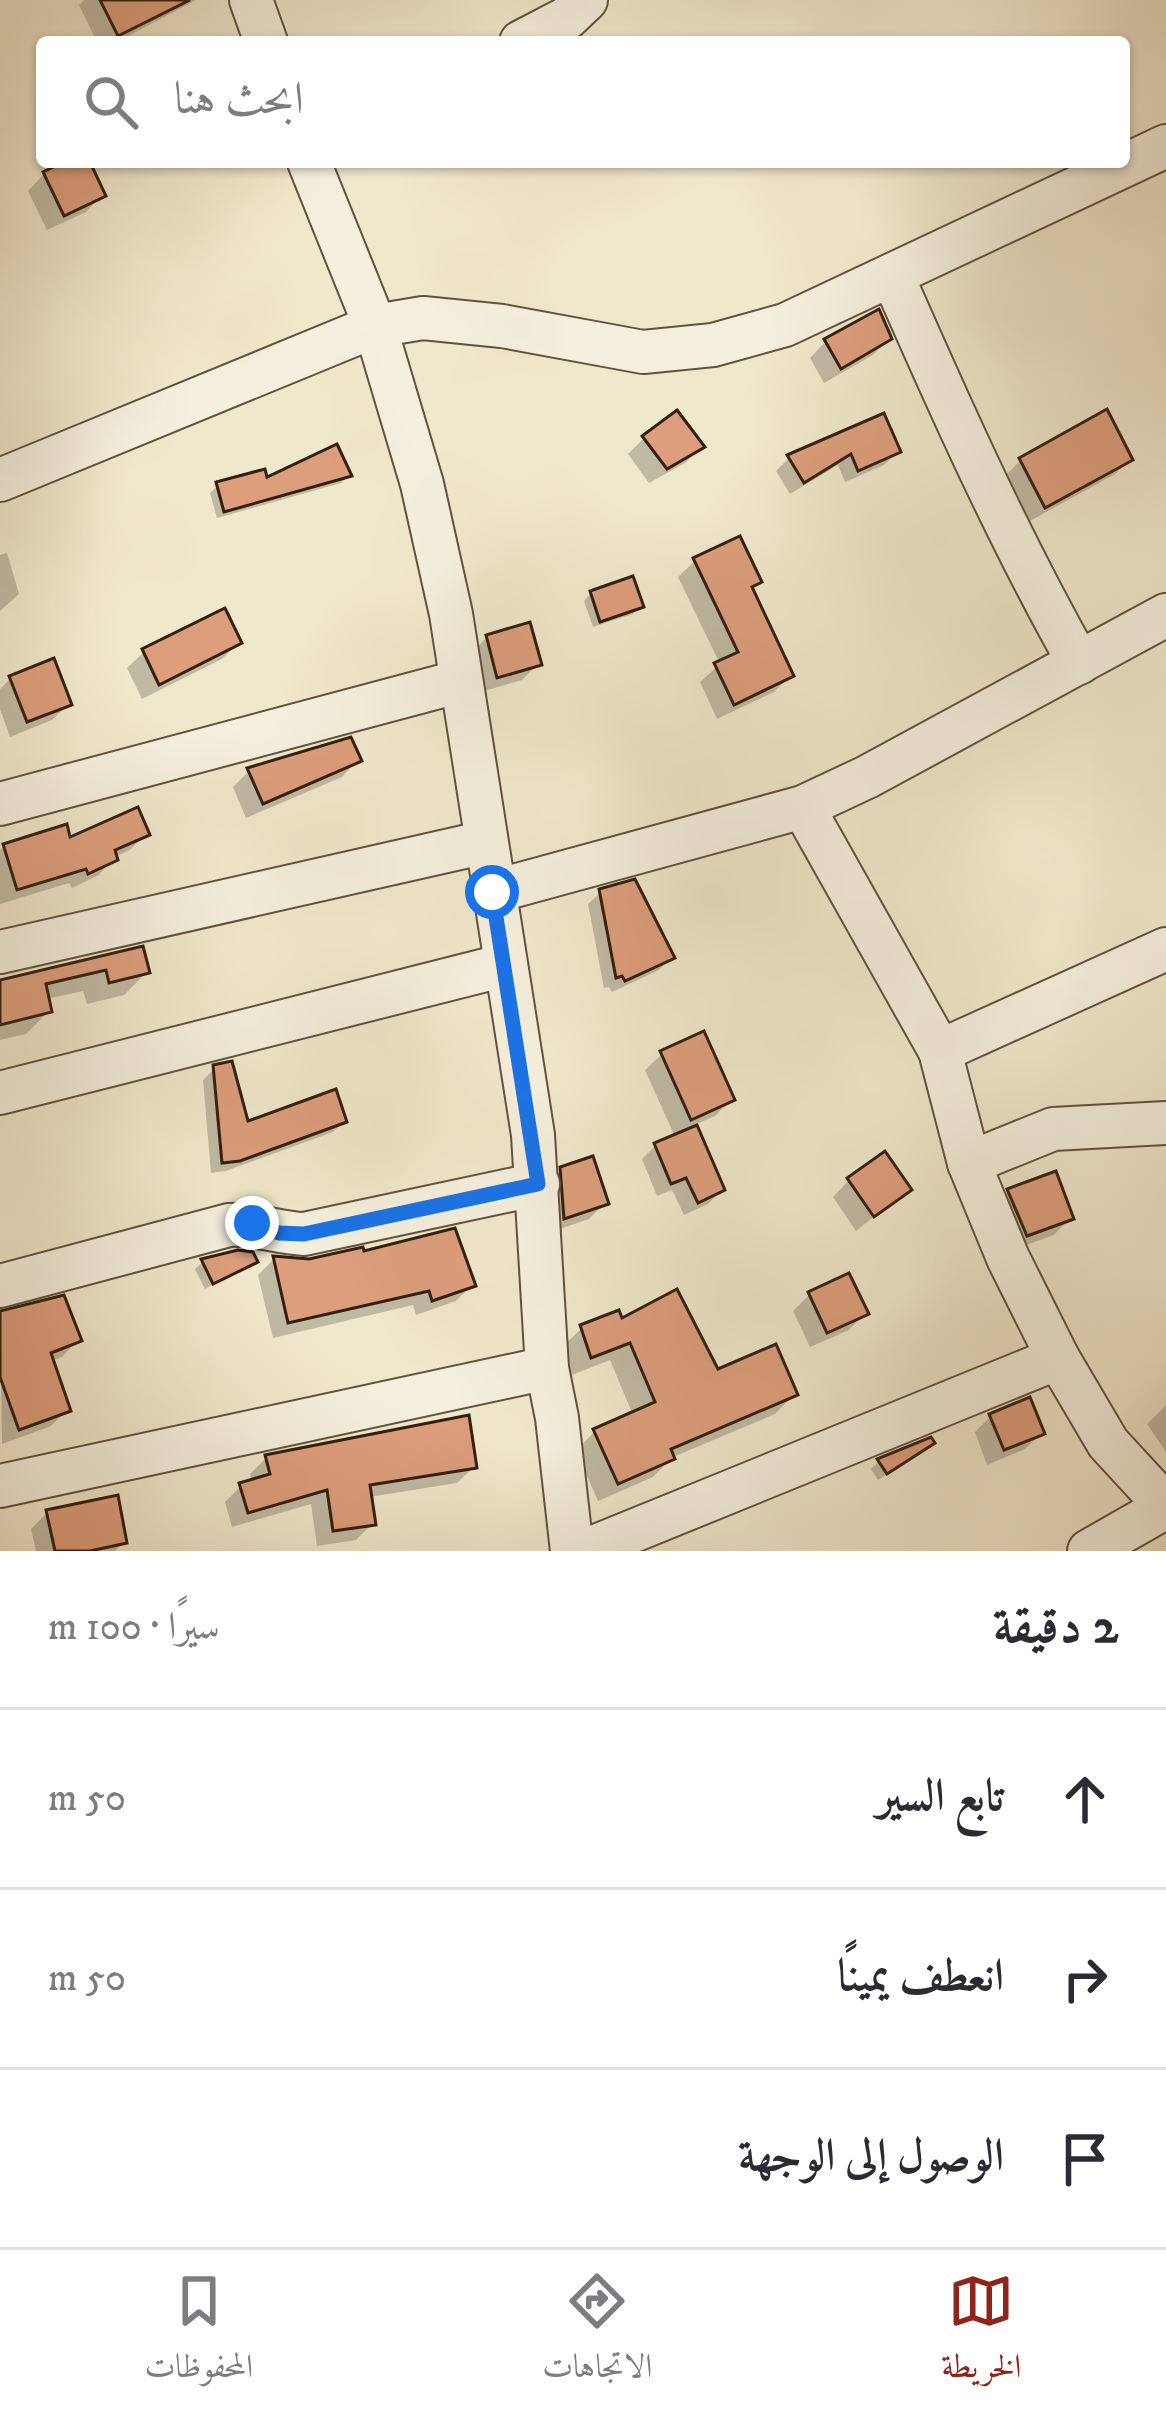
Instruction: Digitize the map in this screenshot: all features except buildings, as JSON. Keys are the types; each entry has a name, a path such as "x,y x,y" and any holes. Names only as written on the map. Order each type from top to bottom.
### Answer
{"street":[{"path":"251,0 264,36"},
{"path":"532,36 567,18 586,0"},
{"path":"1130,163 1166,146"},
{"path":"311,168 375,326 422,484 451,614 538,1184 547,1368 572,1551"},
{"path":"0,480 375,326 423,318 502,326 643,352 713,345 784,326 1119,168"},
{"path":"892,275 991,497 1079,662"},
{"path":"492,892 803,807 1166,615"},
{"path":"0,805 461,681"},
{"path":"803,807 940,1052 970,1163 1008,1258 1058,1358 1108,1444 1166,1507 1089,1551"},
{"path":"0,952 486,842"},
{"path":"940,1052 1166,949"},
{"path":"0,1094 505,965"},
{"path":"970,1163 1053,1129 1166,1123"},
{"path":"0,1286 229,1225 252,1223 279,1233 304,1234 538,1184"},
{"path":"584,1551 1058,1358"},
{"path":"0,1486 547,1368"}],"route":[{"path":"252,1223 279,1233 304,1234 538,1184 492,892"}]}
